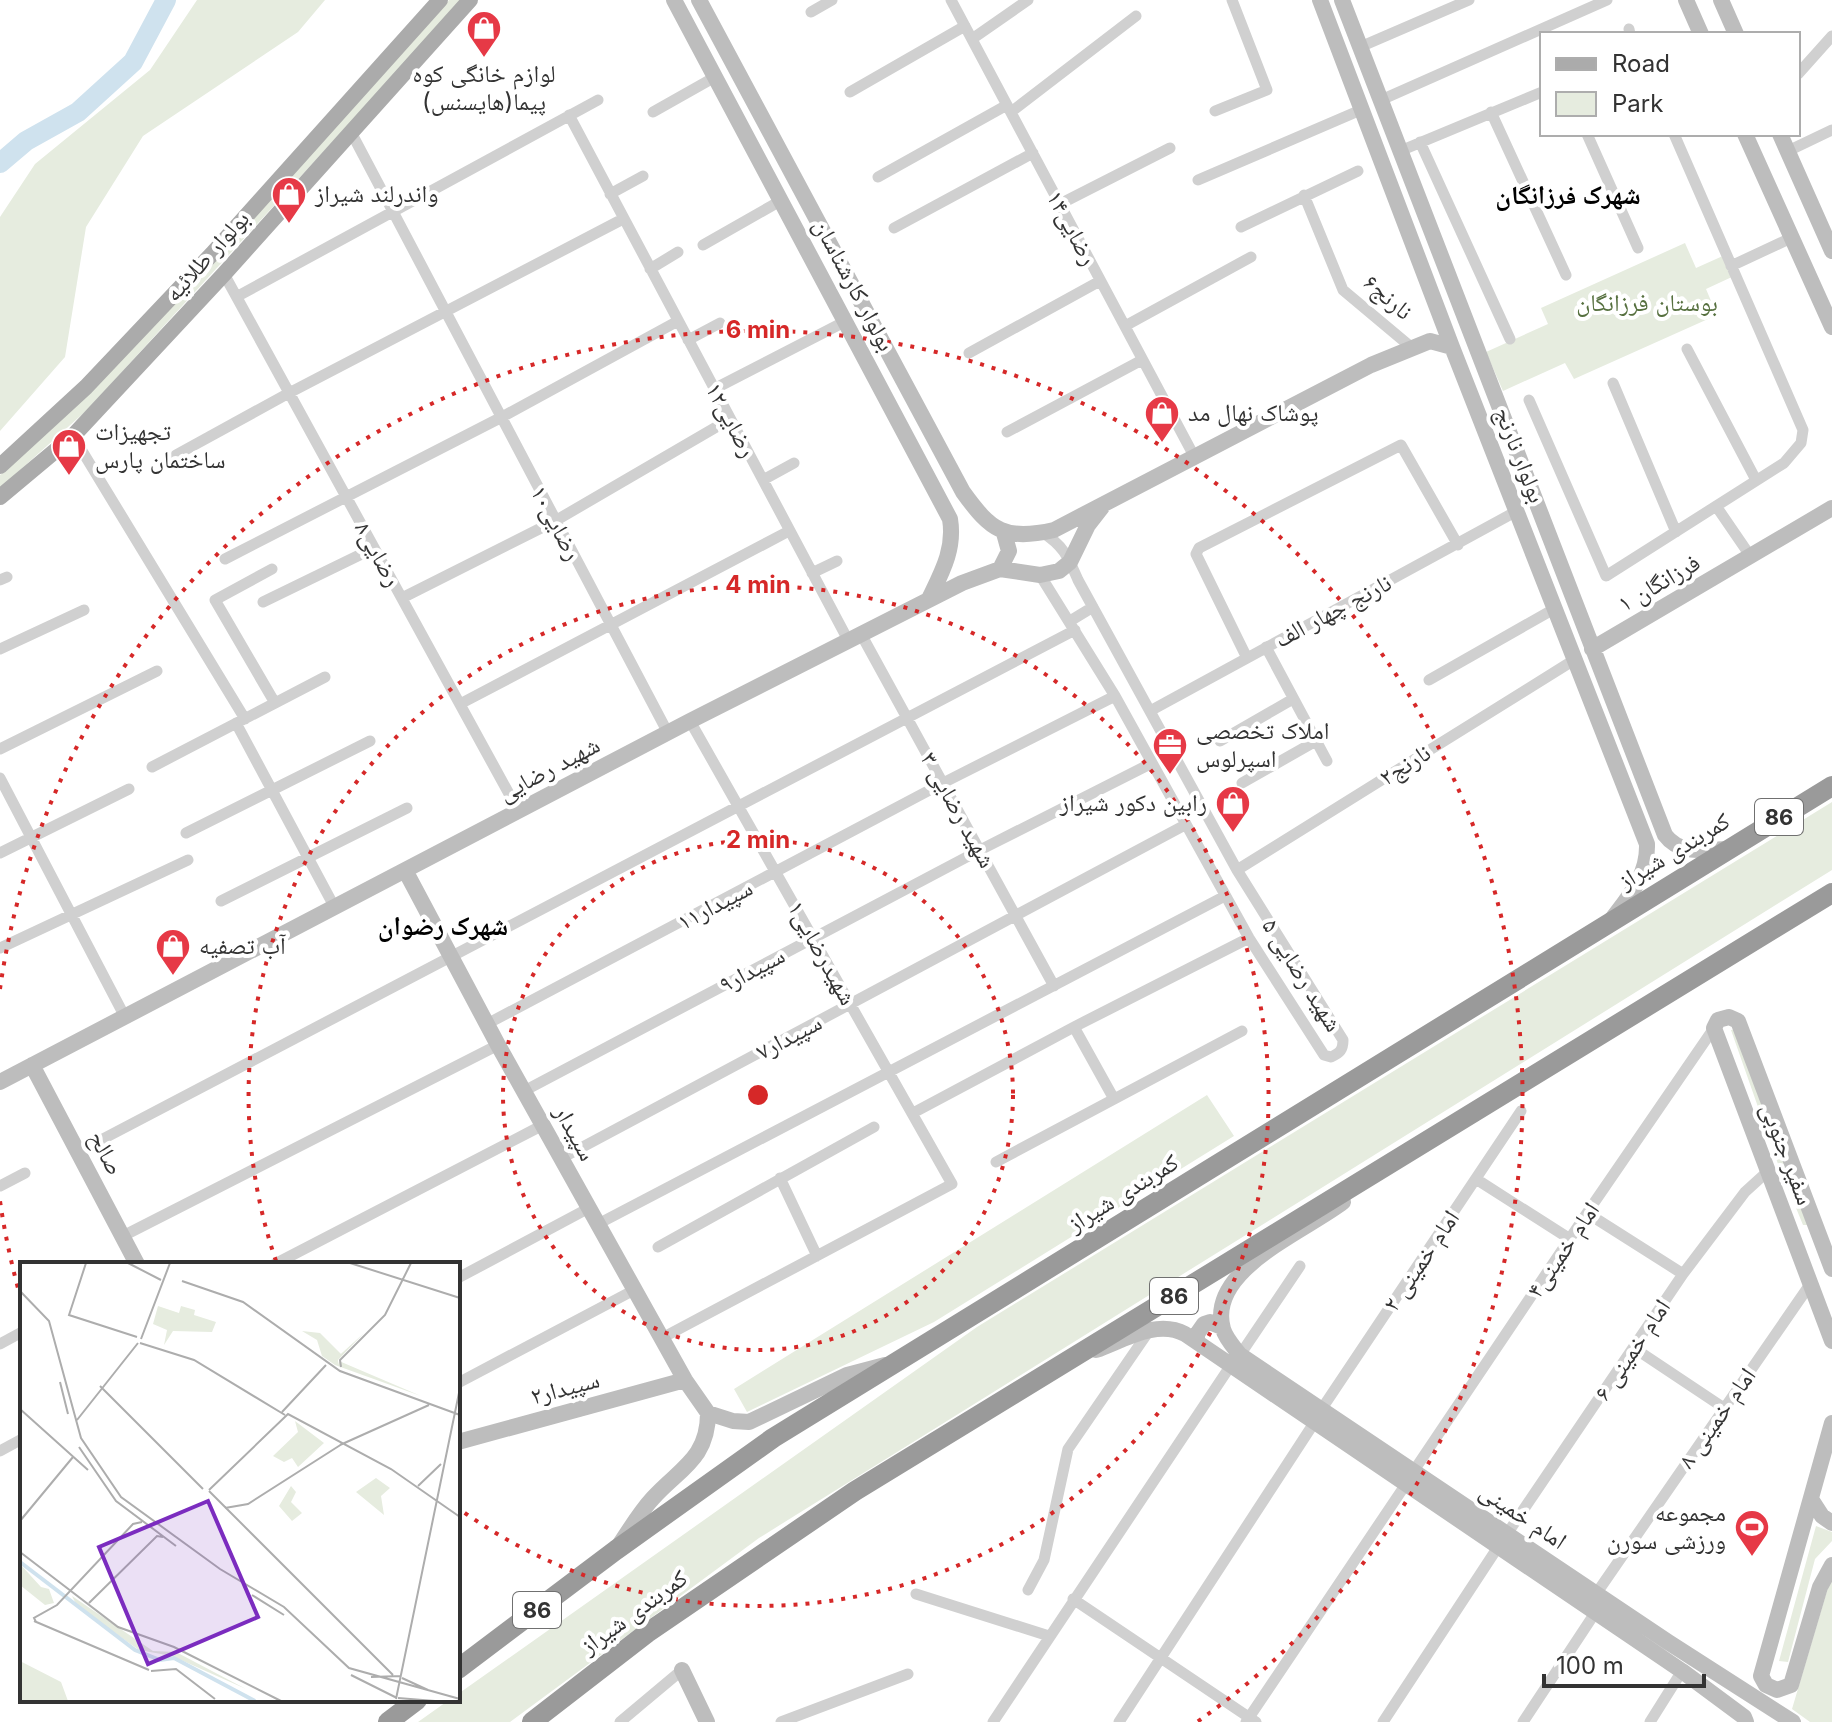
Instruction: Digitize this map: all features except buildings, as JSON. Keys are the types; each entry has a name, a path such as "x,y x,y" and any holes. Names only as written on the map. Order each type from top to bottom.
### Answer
{"highway":[{"name":"کمربندی شیراز","path":"460,1667 616,1550 773,1438 1832,786"},
{"name":"کمربندی شیراز","path":"532,1722 647,1633 855,1491 1832,893"},
{"path":"388,1722 414,1702"}],"main road":[{"name":"بولوار طلائیه","path":"0,466 86,387 212,254 440,0"},
{"name":"بولوار طلائیه","path":"0,497 73,436 224,274 470,0"}],"street":[{"name":"بولوار کارشناسان","path":"674,0 943,504 953,535"},
{"name":"بولوار کارشناسان","path":"699,0 963,492 983,518 1004,533"},
{"path":"811,12 832,0"},
{"name":"رضایی۱۴","path":"951,0 1194,456"},
{"path":"972,39 1028,0"},
{"path":"1215,111 1267,90 1232,0"},
{"name":"بولوار نارنج","path":"1320,0 1647,844"},
{"name":"بولوار نارنج","path":"1342,0 1665,835"},
{"path":"1436,0 1442,12"},
{"path":"1360,47 1469,0"},
{"path":"1381,100 1607,0"},
{"path":"1686,0 1700,32"},
{"path":"1721,0 1735,32"},
{"path":"878,177 1009,108 1136,16"},
{"path":"850,92 965,26"},
{"path":"1800,72 1832,36"},
{"path":"653,112 715,77"},
{"path":"1400,151 1540,93"},
{"path":"238,296 598,100"},
{"path":"1198,180 1363,109"},
{"path":"1491,112 1566,275"},
{"name":"رضایی۱۲","path":"569,115 789,531 854,637"},
{"path":"1788,151 1832,130"},
{"name":"رضایی۱۰","path":"351,132 668,733"},
{"path":"1588,136 1638,248"},
{"path":"1529,400 1606,576 1784,463 1801,443 1803,430 1675,136"},
{"path":"1746,136 1832,327"},
{"path":"1781,136 1832,251"},
{"path":"1420,142 1510,339"},
{"path":"1060,204 1170,148"},
{"path":"894,228 1033,153"},
{"path":"1241,227 1358,171"},
{"path":"610,194 643,176"},
{"name":"نارنج۶","path":"1304,195 1343,290 1411,347 1430,341 1452,347"},
{"path":"703,245 782,200"},
{"path":"176,455 623,219"},
{"path":"1731,266 1791,238"},
{"path":"650,269 678,252"},
{"path":"1125,326 1251,257"},
{"name":"رضایی۸","path":"224,274 519,812"},
{"path":"969,353 1100,281"},
{"path":"225,559 500,418 678,321"},
{"path":"714,389 846,321"},
{"path":"688,340 720,323"},
{"path":"1000,569 1009,551 1004,533 1054,530 1411,347"},
{"path":"1687,349 1756,480"},
{"path":"1007,432 1142,360"},
{"path":"1613,383 1676,532"},
{"path":"402,598 555,521 730,419"},
{"path":"73,436 240,721 272,790 335,908"},
{"path":"1247,658 1196,554 1199,548 1401,445 1458,545"},
{"path":"763,480 794,463"},
{"path":"943,504 958,507 963,492"},
{"path":"1716,506 1751,557"},
{"path":"1040,575 1059,571 1070,562 1088,525 1102,507"},
{"name":"فرزانگان ۱","path":"1592,649 1832,508"},
{"name":"نارنج چهار الف","path":"1150,711 1517,511"},
{"path":"929,599 947,561 953,535 964,520 983,518"},
{"path":"460,704 789,531"},
{"name":"شهید رضایی ۵","path":"1040,575 1115,696 1249,938 1324,1055 1331,1057 1337,1054 1343,1048 1343,1040 1237,870 1070,562 1058,542 1042,532"},
{"path":"263,602 374,548"},
{"path":"812,573 837,561"},
{"path":"947,561 952,576 962,583"},
{"path":"272,569 215,600 275,703"},
{"name":"شهید رضایی","path":"0,1082 929,599 1000,569 1040,575"},
{"path":"78,1152 740,807 1072,626 1093,607"},
{"path":"1429,680 1554,609"},
{"path":"0,649 84,610"},
{"name":"شهید رضایی ۳","path":"854,637 907,717 1054,986"},
{"path":"1266,647 1327,761"},
{"name":"نارنج۲","path":"1237,870 1574,660"},
{"path":"0,749 157,671"},
{"path":"152,767 325,677"},
{"name":"سپیدار۱۱","path":"487,1024 943,783 1115,696"},
{"path":"1220,741 1293,699"},
{"name":"شهیدرضایی۱","path":"690,721 952,1184 817,1256"},
{"path":"186,833 370,741"},
{"path":"1242,783 1316,741"},
{"name":"سپیدار۹","path":"524,1091 980,850 1152,763"},
{"path":"0,778 125,1017"},
{"path":"0,853 129,789"},
{"path":"221,901 407,808"},
{"name":"سپیدار۷","path":"562,1158 1185,825"},
{"path":"1610,921 1642,877 1648,861 1647,844 1656,848 1661,845 1665,835"},
{"path":"1665,835 1680,848 1727,849"},
{"path":"0,948 188,860"},
{"name":"سپیدار","path":"406,872 498,1045 685,1380 708,1413"},
{"path":"598,1224 1225,896"},
{"path":"913,1113 1249,938"},
{"name":"سفیر جنوبی","path":"1832,1269 1738,1021 1729,1017 1718,1020 1714,1028 1832,1341"},
{"path":"1074,1027 1114,1099"},
{"name":"امام خمینی۴","path":"1251,1721 1587,1213 1714,1028"},
{"path":"996,1162 1242,1031"},
{"path":"123,1236 498,1045"},
{"name":"صالح","path":"32,1065 136,1262"},
{"name":"امام خمینی ۲","path":"1119,1722 1521,1111"},
{"path":"279,1262 543,1125"},
{"path":"658,1247 874,1127"},
{"path":"1236,1360 1222,1327 1223,1301 1235,1278 1268,1252 1337,1207 1390,1163"},
{"name":"امام خمینی ۶","path":"1383,1722 1683,1274 1745,1192 1767,1172"},
{"path":"0,1186 25,1173"},
{"path":"662,1338 817,1256 780,1178"},
{"path":"1476,1179 1570,1239"},
{"path":"460,1277 589,1208"},
{"path":"1587,1213 1683,1274"},
{"path":"1796,1242 1819,1233"},
{"path":"993,1722 1300,1266"},
{"name":"امام خمینی ۸","path":"1596,1594 1811,1283"},
{"path":"460,1382 636,1289"},
{"path":"1197,1342 1197,1334 1204,1324 1210,1322 1222,1327"},
{"name":"امام خمینی","path":"1150,1330 1160,1326 1174,1328 1236,1360 1503,1540 1596,1594 1664,1649 1682,1671 1744,1717 1746,1722"},
{"path":"1072,1359 1150,1330"},
{"path":"1028,1590 1044,1560 1068,1449 1150,1330"},
{"path":"0,1344 20,1333"},
{"path":"1634,1348 1724,1408"},
{"path":"616,1550 654,1496 694,1460 708,1428 708,1413 733,1421 749,1422 847,1375 899,1361"},
{"name":"سپیدار۲","path":"460,1441 685,1380"},
{"path":"1832,1423 1761,1676 1766,1685 1777,1690 1791,1685 1820,1587 1832,1565"},
{"path":"0,1451 20,1440"},
{"path":"1811,1499 1822,1516 1832,1523"},
{"name":"امام خمینی","path":"1503,1540 1595,1613 1788,1718"},
{"path":"916,1594 1049,1636"},
{"path":"1073,1599 1251,1721"},
{"path":"1523,1722 1595,1613"},
{"path":"620,1722 682,1670 707,1722"},
{"path":"1650,1722 1682,1671"},
{"path":"781,1722 908,1674"}],"green space":[{"path":"197,0 325,0 298,32 143,136 86,227 65,357 0,431 0,217 35,164 150,70"},
{"path":"449,0 462,0 87,410 0,488 0,475 76,406"},
{"name":"بوستان فرزانگان","path":"1685,243 1696,268 1725,255 1734,276 1706,289 1717,315 1574,379 1565,363 1503,391 1486,352 1548,324 1541,308"},
{"path":"1832,802 1832,870 759,1538 510,1722 418,1722 446,1702 460,1702 460,1693 977,1327"},
{"path":"1737,1029 1809,1225 1803,1225 1778,1164 1731,1030"},
{"path":"1207,1095 1234,1136 934,1322 747,1412 734,1389"},
{"path":"1816,1526 1832,1532 1832,1541 1815,1559 1788,1662 1779,1661"},
{"path":"1832,1574 1832,1722 1810,1722 1792,1709"}],"waterway":[{"path":"0,163 26,141 78,112 133,62 166,0"}],"place":[{"name":"لوازم خانگی کوه پیما(هایسنس)","path":"484,59"},
{"name":"واندرلند شیراز","path":"289,225"},
{"name":"پوشاک نهال مد","path":"1162,444"},
{"name":"تجهیزات ساختمان پارس","path":"69,477"},
{"name":"املاک تخصصی اسپرلوس","path":"1170,776"},
{"name":"رابین دکور شیراز","path":"1233,834"},
{"name":"آب تصفیه","path":"173,977"},
{"name":"مجموعه ورزشی سورن","path":"1752,1558"}],"district":[{"name":"شهرک فرزانگان","path":"1568,195"},
{"name":"شهرک رضوان","path":"443,926"}]}
